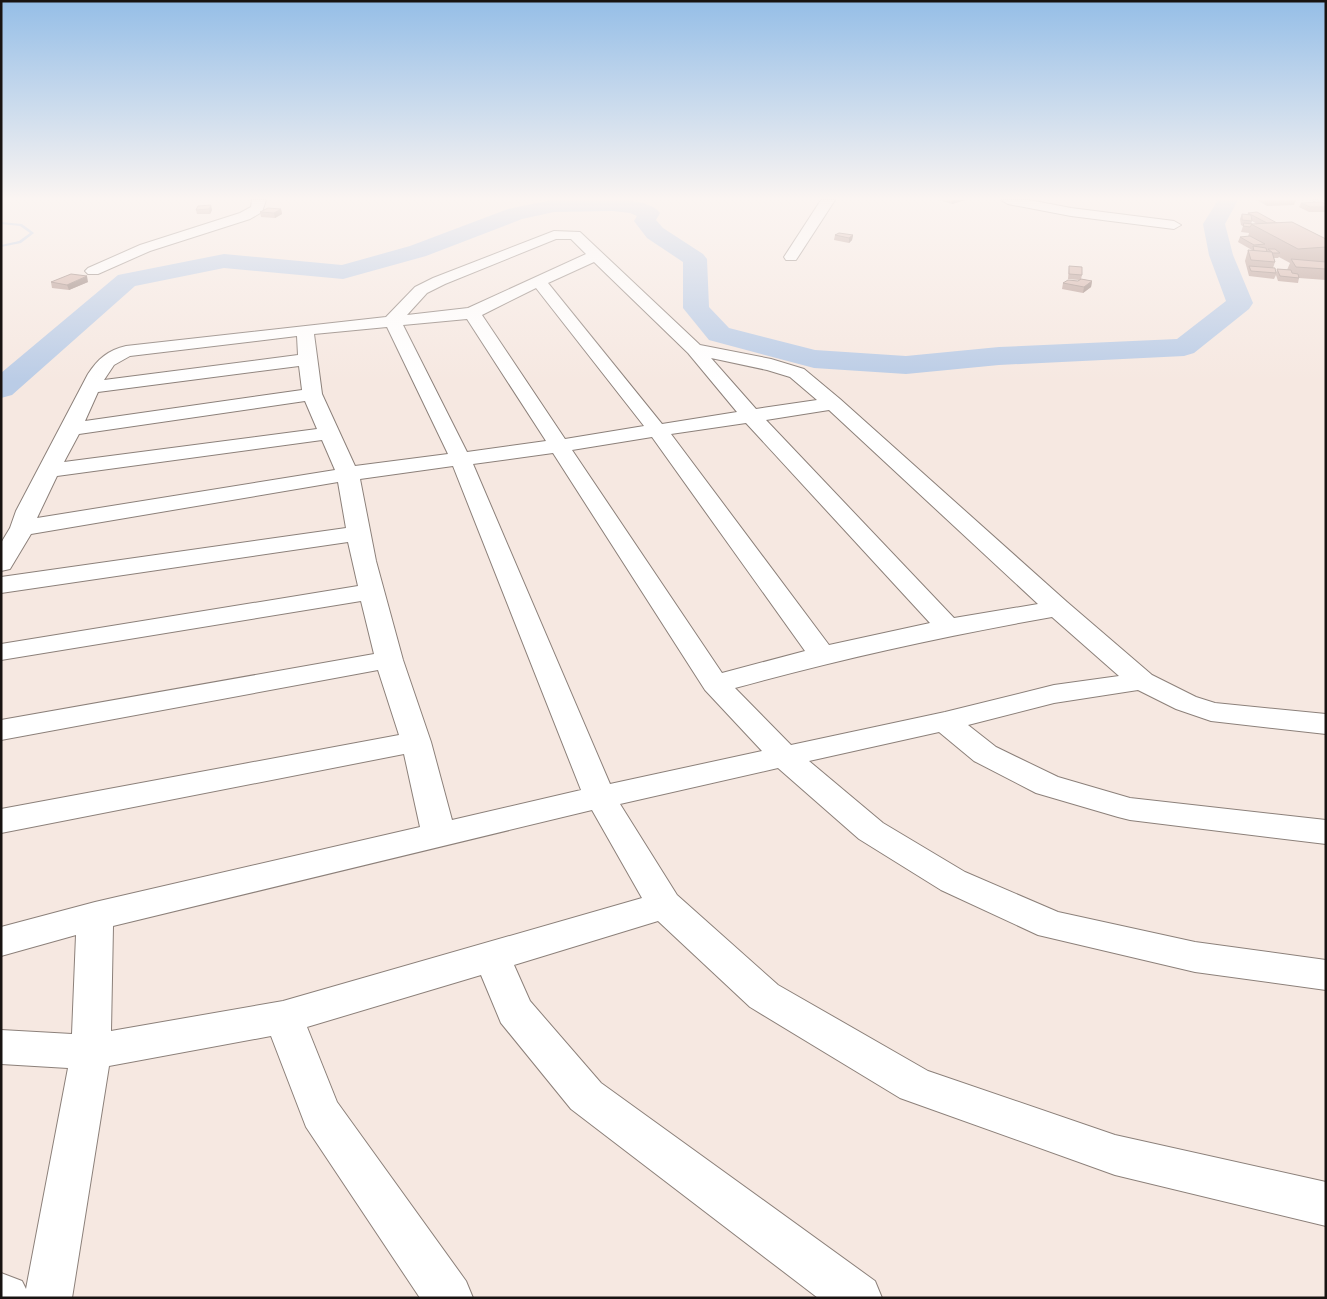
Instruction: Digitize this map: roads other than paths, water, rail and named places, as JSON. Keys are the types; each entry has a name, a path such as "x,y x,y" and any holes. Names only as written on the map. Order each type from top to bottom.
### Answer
{"street":[{"path":"93,271 116,261"},
{"path":"392,320 421,290 491,261"},
{"path":"1,564 22,528 28,511 103,364 113,355 144,347 472,313 584,261"},
{"path":"603,261 694,349 752,416 948,627"},
{"path":"538,281 657,430 822,655"},
{"path":"472,313 714,684 785,757 871,831 953,881 1051,925 1195,957 1326,975"},
{"path":"392,320 462,460 600,797 664,905 764,996 915,1085 1115,1155 1302,1200 1326,1204"},
{"path":"305,330 306,359 312,394 348,474 359,533 389,660 416,742 439,835"},
{"path":"694,349 771,365 797,373 833,403 1058,608 1142,681 1186,703 1211,712 1326,724"},
{"path":"92,387 306,359"},
{"path":"71,430 312,394"},
{"path":"22,528 348,474 558,446 833,403"},
{"path":"49,471 330,433"},
{"path":"1,584 359,533"},
{"path":"1,652 372,591"},
{"path":"714,684 822,655 948,627 1058,608"},
{"path":"1,730 389,660"},
{"path":"1,942 95,916 600,797 945,721 1054,694 1142,681"},
{"path":"945,721 985,754 1047,785 1130,809 1326,832"},
{"path":"1,821 416,742"},
{"path":"1,1048 91,1052 283,1017 664,905"},
{"path":"48,1298 91,1052 95,916"},
{"path":"492,957 515,1011 586,1096 858,1298"},
{"path":"283,1017 321,1113 450,1298"}],"waterway":[{"path":"1,389 127,280 224,261 343,272 384,261"},
{"path":"695,261 696,308 719,334 814,359 906,365 999,356 1184,347 1240,303 1223,261"}]}
